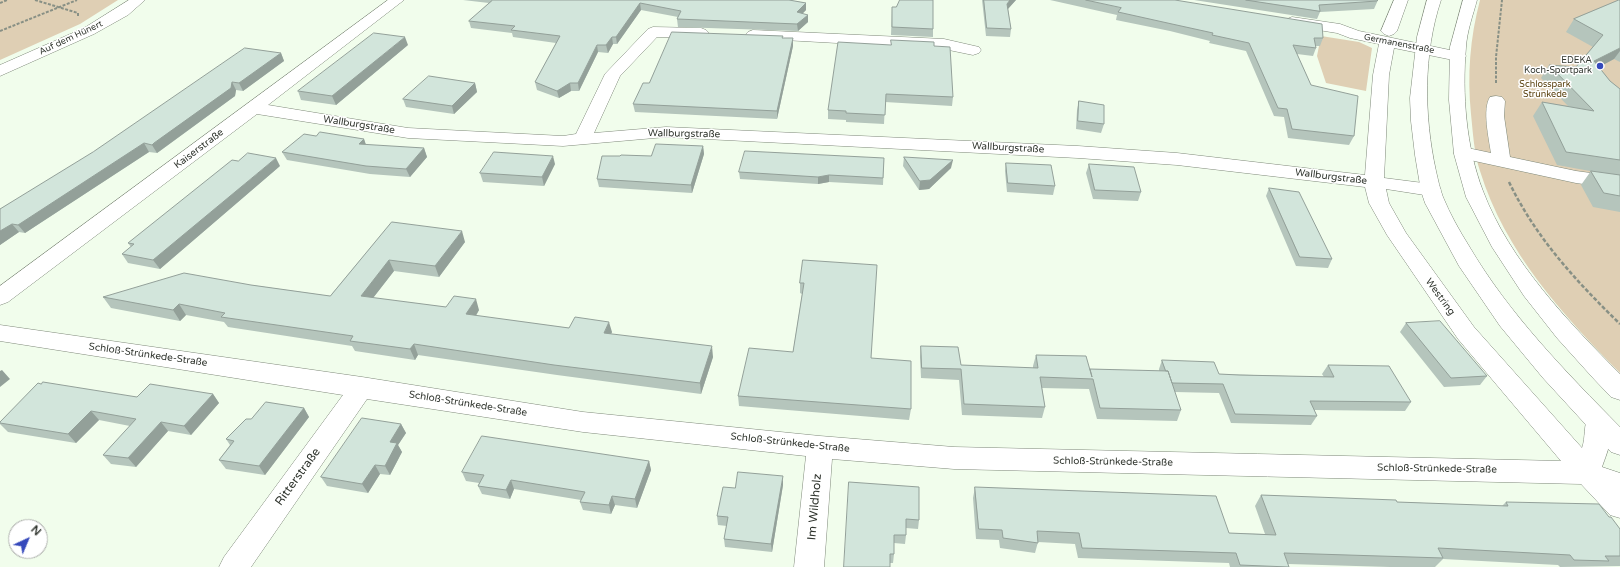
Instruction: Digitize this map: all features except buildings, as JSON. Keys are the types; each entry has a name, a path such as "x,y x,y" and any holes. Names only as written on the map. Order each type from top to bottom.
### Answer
{"street":[{"name":"Auf dem Hünert","path":"0,71 89,30 118,14 138,0"},
{"name":"Kaiserstraße","path":"0,297 397,0"},
{"name":"Westring","path":"1401,0 1388,36 1381,75 1374,182 1379,203 1397,235 1466,333 1587,473 1620,506"},
{"path":"1434,0 1423,44 1418,104 1421,140 1431,190 1442,217 1460,251 1493,301 1529,345 1598,422 1620,444"},
{"path":"1470,0 1458,51 1457,114 1463,153 1472,189 1498,241 1515,268 1543,306 1582,351 1620,390"},
{"name":"Germanenstraße","path":"1274,20 1340,29 1355,35 1388,36 1458,51"},
{"path":"583,138 613,74 653,32 713,34"},
{"path":"736,35 944,44 973,50"},
{"path":"1496,101 1496,116 1501,161"},
{"name":"Wallburgstraße","path":"254,108 408,133 563,141 583,138 666,132 1078,152 1177,159 1431,190"},
{"path":"1463,153 1576,177 1620,183"},
{"name":"Schloß-Strünkede-Straße","path":"0,333 362,387 583,422 820,447 954,458 1587,473 1620,485"},
{"name":"Ritterstraße","path":"234,567 362,387"},
{"path":"1587,473 1598,439 1598,422"},
{"name":"Im Wildholz","path":"810,567 820,447"}],"path":[{"path":"0,3 7,0"},
{"path":"36,0 78,13 79,15 77,18"},
{"path":"0,31 77,0"},
{"path":"1496,101 1496,58 1502,0"},
{"path":"1501,161 1512,188 1526,214 1548,245 1569,272 1620,324"}],"green space":[{"path":"0,0 118,0 80,24 0,60"},
{"name":"Schlosspark Strünkede","path":"1480,0 1620,0 1620,373 1577,328 1538,280 1520,255 1504,228 1491,201 1476,157 1469,85 1470,57"},
{"path":"1321,36 1359,42 1372,48 1366,91 1326,83 1317,56"}],"place":[{"name":"EDEKA Koch-Sportpark","path":"1600,66"}]}
